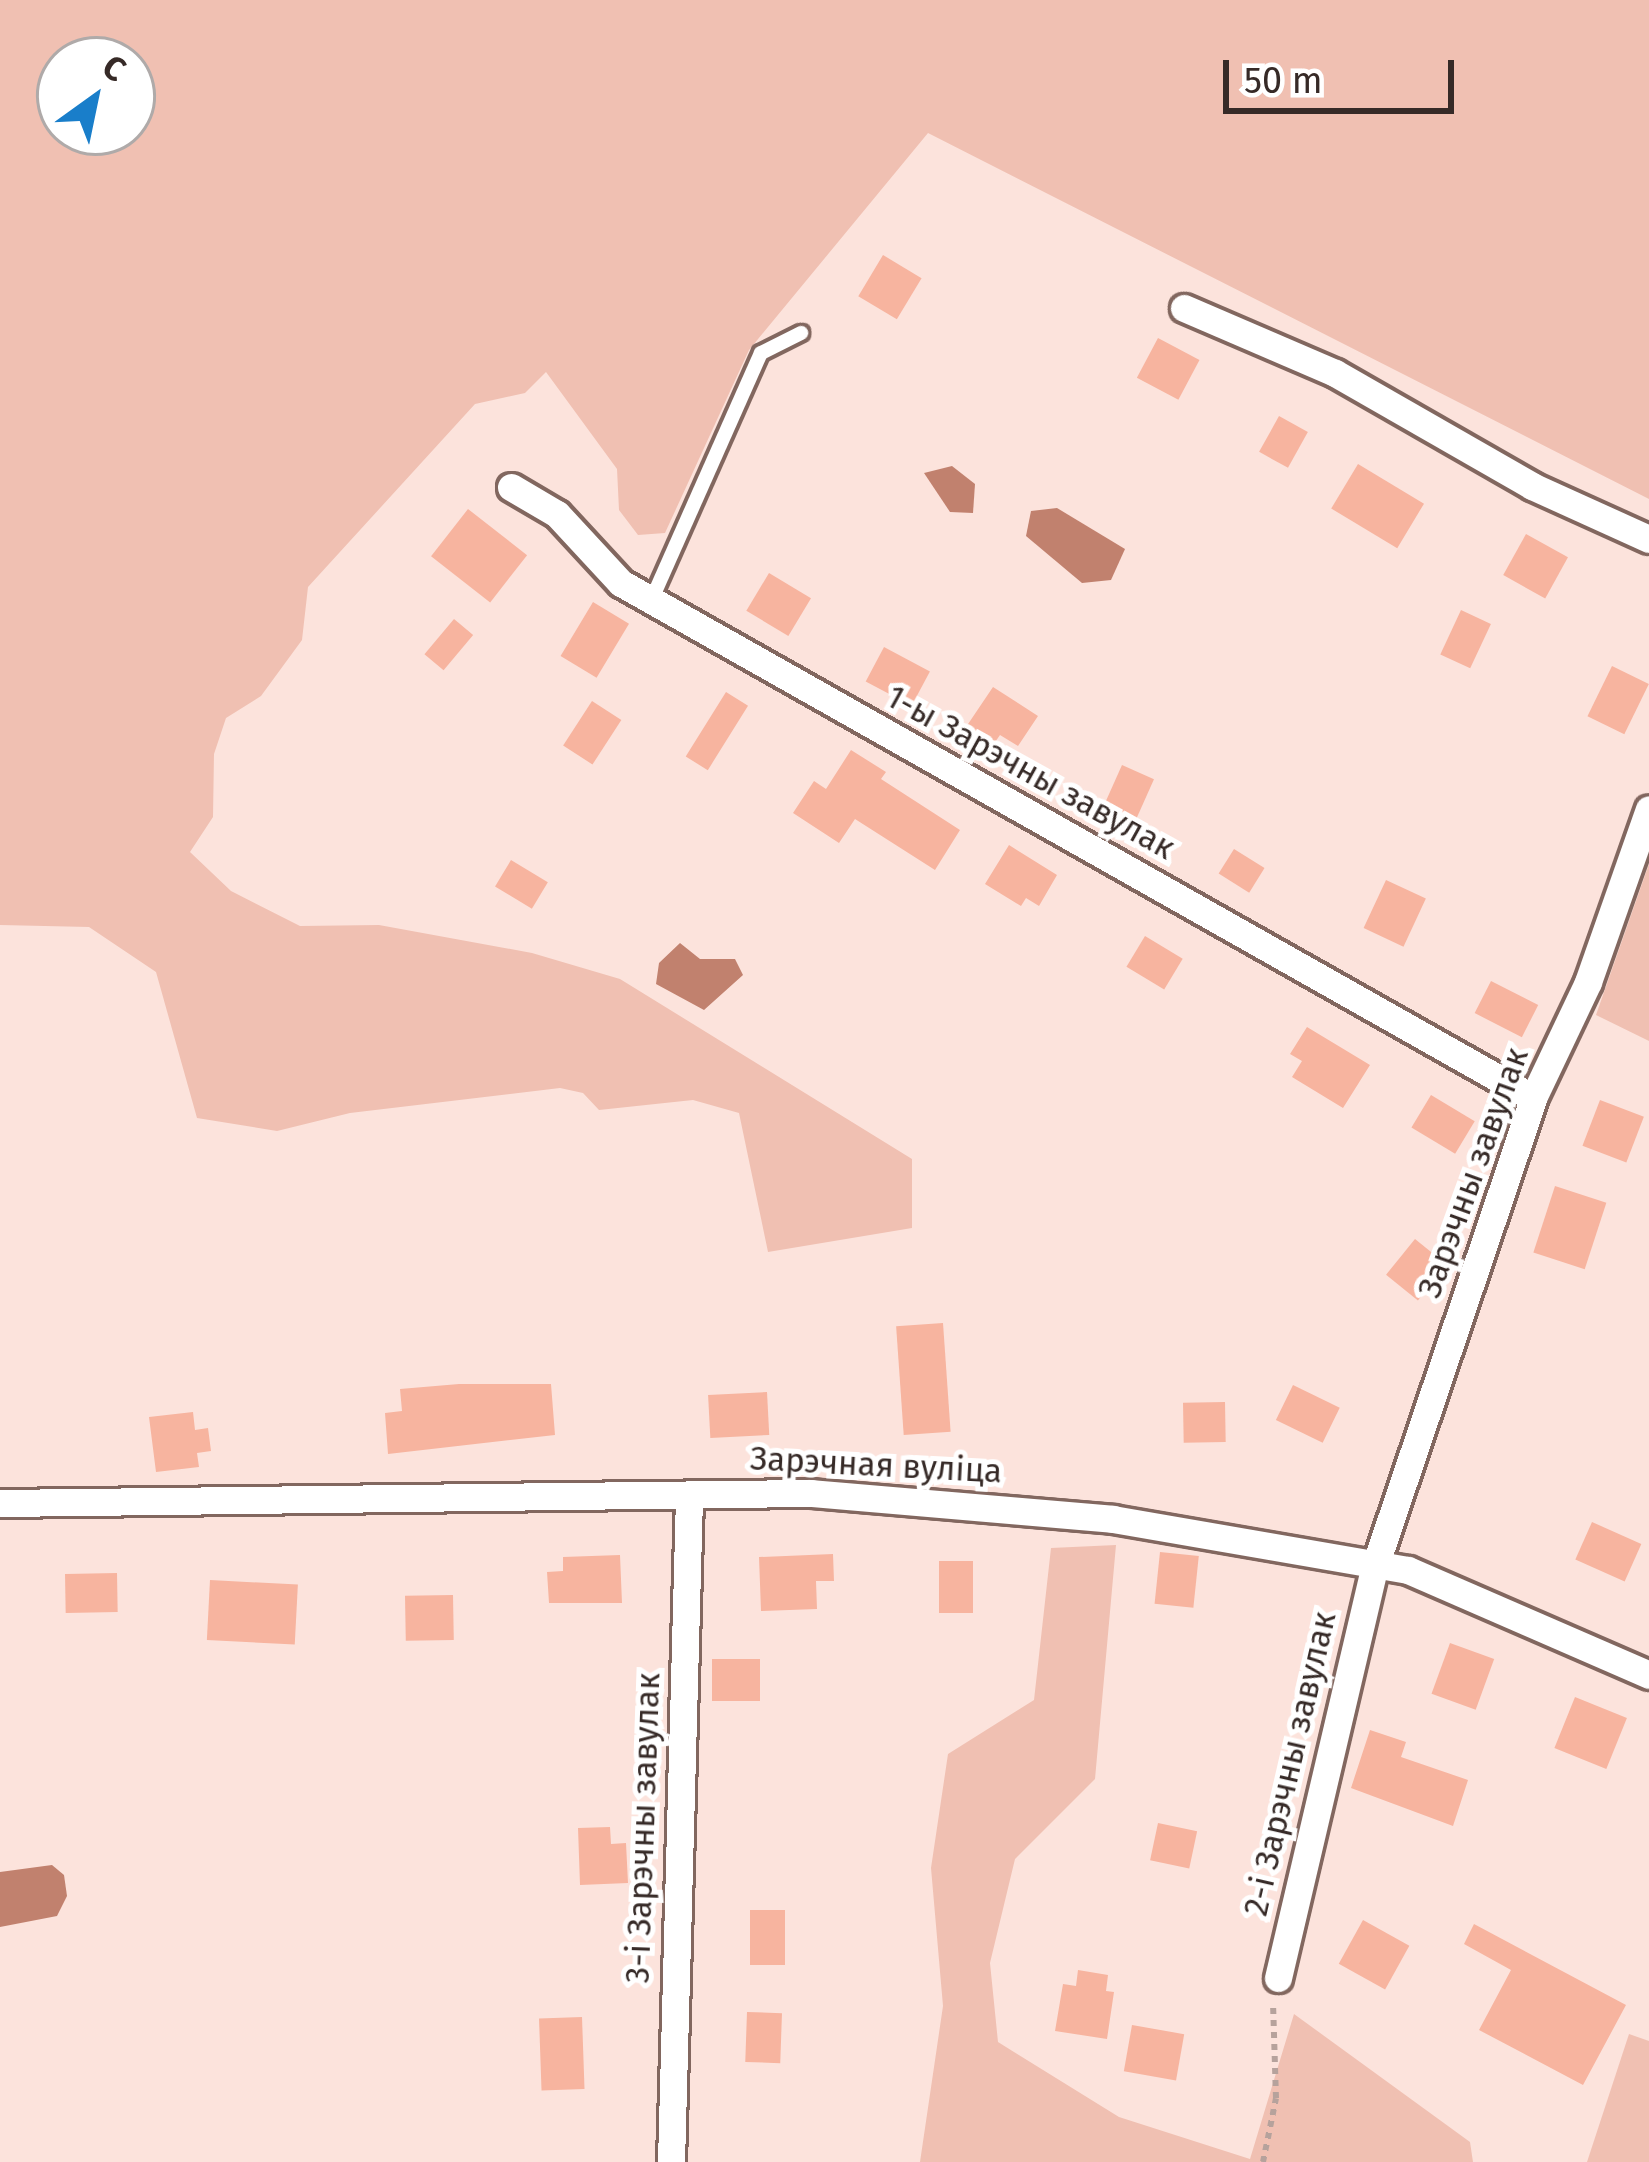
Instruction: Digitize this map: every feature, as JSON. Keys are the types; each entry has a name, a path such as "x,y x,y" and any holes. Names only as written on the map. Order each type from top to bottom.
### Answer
{"street":[{"path":"1184,308 1335,373 1532,486 1649,539"},
{"name":"1-ы Зарэчны завулак","path":"511,487 557,514 602,567 651,601 1533,1098"},
{"name":"Зарэчны завулак","path":"1375,1566 1533,1098 1588,982 1649,809"},
{"name":"Зарэчная вуліца","path":"0,1503 811,1492 1113,1519 1442,1582 1649,1676"},
{"name":"3-і Зарэчны завулак","path":"670,2162 689,1496"},
{"name":"2-і Зарэчны завулак","path":"1278,1978 1375,1566"}],"lane":[{"path":"651,601 761,353 800,334"}],"path":[{"path":"1263,2162 1276,2098 1278,1978"}],"shaded area":[{"path":"0,0 1649,0 1649,499 928,133 749,350 665,533 638,535 619,510 617,469 546,372 525,393 475,404 308,587 302,640 261,696 226,718 214,754 213,817 190,852 231,891 300,926 379,925 532,953 620,979 912,1159 912,1228 768,1252 739,1113 693,1100 599,1110 583,1093 560,1088 350,1113 277,1131 197,1118 156,972 89,927 0,925"},
{"path":"952,466 975,484 973,513 950,512 924,473"},
{"path":"1057,508 1125,549 1111,580 1082,583 1026,536 1031,511"},
{"path":"1649,864 1649,1041 1596,1015"},
{"path":"680,943 700,959 735,959 743,975 704,1010 656,984 659,963"},
{"path":"1116,1545 1095,1779 1015,1859 990,1963 998,2042 1119,2117 1250,2159 1294,2014 1470,2142 1473,2162 920,2162 943,2006 931,1868 948,1754 1034,1700 1051,1548"},
{"path":"52,1865 64,1875 67,1896 57,1916 0,1927 0,1872"},
{"path":"1629,2034 1649,2041 1649,2162 1587,2162"}],"building":[{"path":"883,255 922,278 897,319 858,296"},
{"path":"1158,338 1199,360 1178,400 1137,378"},
{"path":"1279,416 1308,432 1288,468 1259,452"},
{"path":"1358,464 1424,504 1397,548 1331,509"},
{"path":"468,509 527,555 490,602 431,556"},
{"path":"1526,534 1568,557 1545,598 1503,575"},
{"path":"769,573 811,598 788,636 746,611"},
{"path":"593,602 629,624 597,678 561,656"},
{"path":"1461,610 1491,624 1470,668 1440,654"},
{"path":"454,619 473,635 444,670 424,654"},
{"path":"884,647 930,671 912,706 866,681"},
{"path":"1612,666 1649,684 1624,734 1587,716"},
{"path":"993,687 1038,716 1018,746 1000,735 991,748 964,730"},
{"path":"726,692 748,706 708,770 686,756"},
{"path":"592,701 621,720 592,765 563,745"},
{"path":"851,750 886,772 881,779 960,830 935,870 855,819 839,843 793,813 814,781 826,789"},
{"path":"1122,765 1154,779 1136,820 1104,806"},
{"path":"1009,845 1057,875 1039,906 1026,898 1021,906 985,884"},
{"path":"1234,849 1265,868 1249,893 1219,874"},
{"path":"511,860 548,882 532,909 495,887"},
{"path":"1386,880 1426,899 1403,947 1364,928"},
{"path":"1145,936 1183,959 1164,990 1126,967"},
{"path":"1491,981 1538,1005 1522,1037 1475,1013"},
{"path":"1307,1027 1370,1065 1343,1108 1292,1077 1302,1061 1290,1054"},
{"path":"1431,1095 1475,1121 1455,1154 1411,1128"},
{"path":"1600,1100 1644,1117 1626,1163 1582,1146"},
{"path":"1555,1186 1606,1203 1585,1269 1533,1253"},
{"path":"1415,1239 1447,1265 1418,1301 1386,1275"},
{"path":"943,1323 951,1432 904,1435 896,1326"},
{"path":"551,1384 555,1435 388,1454 385,1413 402,1411 400,1389"},
{"path":"1293,1385 1340,1408 1323,1443 1276,1420"},
{"path":"767,1392 769,1435 710,1438 708,1395"},
{"path":"1225,1402 1226,1442 1184,1443 1183,1403"},
{"path":"193,1412 195,1430 208,1428 211,1451 197,1453 199,1467 156,1472 149,1417"},
{"path":"1592,1522 1641,1544 1625,1581 1575,1559"},
{"path":"1160,1552 1199,1556 1193,1608 1155,1604"},
{"path":"833,1554 834,1581 816,1581 817,1609 761,1611 759,1557"},
{"path":"620,1555 622,1603 549,1603 547,1572 563,1571 563,1557"},
{"path":"939,1561 973,1561 973,1613 939,1613"},
{"path":"117,1573 118,1612 66,1613 65,1574"},
{"path":"210,1580 298,1585 295,1645 207,1640"},
{"path":"453,1595 454,1640 406,1641 405,1596"},
{"path":"1450,1643 1494,1659 1476,1710 1432,1694"},
{"path":"712,1659 760,1659 760,1701 712,1701"},
{"path":"1575,1697 1627,1718 1606,1769 1554,1748"},
{"path":"1370,1730 1406,1742 1401,1757 1468,1780 1453,1826 1351,1788"},
{"path":"1158,1823 1197,1831 1189,1868 1150,1860"},
{"path":"610,1827 611,1844 626,1843 628,1883 580,1885 578,1828"},
{"path":"750,1910 785,1910 785,1965 750,1965"},
{"path":"1363,1920 1409,1946 1385,1989 1339,1964"},
{"path":"1474,1924 1626,2005 1583,2085 1479,2030 1511,1970 1464,1944"},
{"path":"1078,1970 1108,1975 1106,1991 1114,1992 1107,2039 1055,2031 1063,1984 1076,1986"},
{"path":"747,2012 782,2013 780,2063 745,2062"},
{"path":"582,2017 585,2089 542,2090 539,2019"},
{"path":"1132,2025 1184,2034 1176,2080 1124,2071"}]}
